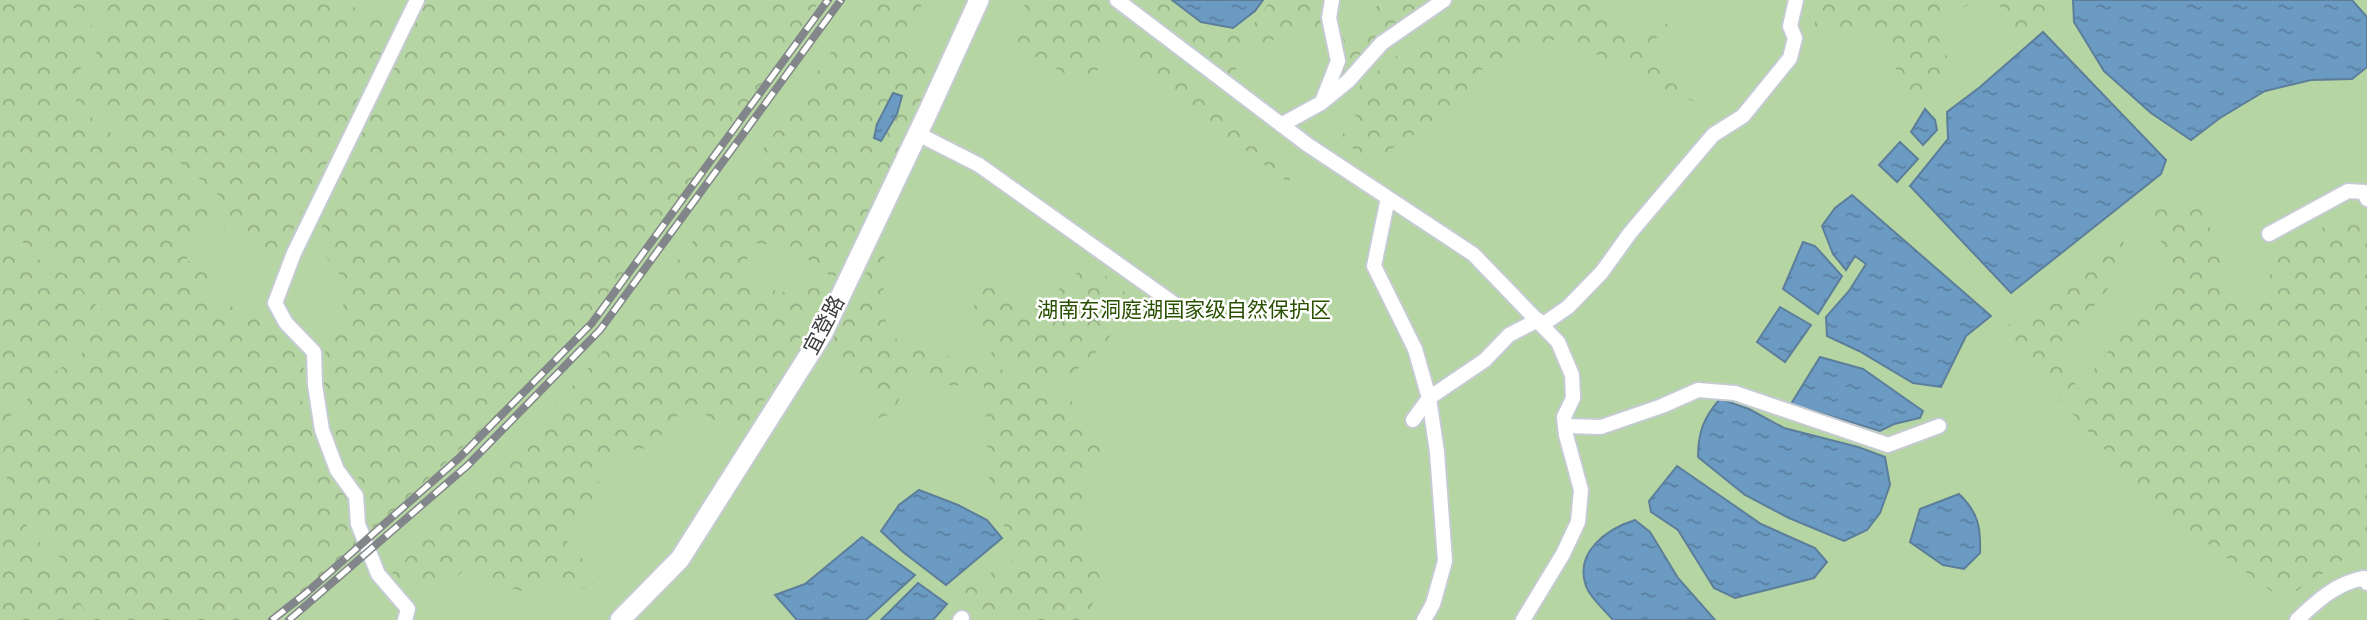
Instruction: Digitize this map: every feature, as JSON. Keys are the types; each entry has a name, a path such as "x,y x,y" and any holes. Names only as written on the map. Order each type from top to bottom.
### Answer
{"street":[{"path":"405,620 408,609 378,574 358,524 356,496 337,470 322,429 315,385 314,352 286,323 275,303 294,253 417,0"},
{"name":"宜登路","path":"620,620 680,559 823,332 979,0"},
{"path":"1117,0 1281,125 1473,254 1558,342 1572,375 1573,398 1564,416 1581,490 1578,522 1563,554 1523,620"},
{"path":"1321,103 1338,61 1329,18 1332,0"},
{"path":"1281,125 1321,103 1348,81 1382,43 1444,0"},
{"path":"1413,420 1430,398 1485,360 1510,335 1568,307 1602,272 1630,233 1713,135 1743,116 1790,58 1795,38 1790,26 1796,0"},
{"path":"918,134 979,165 1187,313"},
{"path":"2269,234 2348,191 2364,192 2367,199"},
{"path":"1388,198 1374,266 1415,349 1430,398 1437,452 1445,561 1433,604 1424,620"},
{"path":"1565,426 1601,427 1662,406 1698,390 1735,393 1888,445 1939,426"},
{"path":"2297,620 2313,604 2344,582 2366,579"}],"green space":[{"name":"湖南东洞庭湖国家级自然保护区","path":"0,0 2367,0 2367,620 0,620"},
{"path":"0,0 40,0 96,28 64,113 86,113 122,142 161,157 215,208 186,260 212,273 205,294 263,321 305,353 301,398 317,452 346,497 356,544 314,586 267,620 95,620 62,560 8,487 3,451 33,387 85,351 103,305 65,265 0,230"},
{"path":"59,0 339,0 395,27 279,257 224,230 222,198 182,164 95,107 75,103 108,25"},
{"path":"423,0 820,0 719,146 618,281 493,419 373,529 365,490 338,441 324,388 325,345 351,288 315,243 359,138"},
{"path":"865,0 924,0 903,43 939,62 834,279 778,237 765,245 756,243 745,263 754,270 748,276 759,288 796,294 812,281 827,296 807,322 789,365 738,436 688,403 650,448 626,450 615,445 594,477 610,494 603,507 565,539 601,580 578,591 548,578 528,593 494,583 489,572 464,570 451,583 386,579 531,431 655,289 729,195 799,99"},
{"path":"1026,0 1093,0 1292,170 1289,183 1108,46 1101,67 1083,84 1015,45"},
{"path":"1131,0 1164,0 1198,28 1230,34 1250,29 1271,0 1323,0 1326,40 1280,31 1268,46 1251,46 1231,77"},
{"path":"1380,0 1426,0 1376,38 1340,78 1347,54 1343,37 1360,37"},
{"path":"1481,0 1582,0 1639,31 1670,23 1641,55 1697,103 1638,77 1563,36 1480,70 1450,113 1373,160 1339,140 1365,102 1356,89 1425,33"},
{"path":"1817,0 1977,0 1932,25 1958,79 1913,94 1871,32 1814,33"},
{"path":"1996,0 2058,0 2054,17 2018,32"},
{"path":"2149,209 2200,209 2218,244 2229,298 2264,294 2276,254 2350,212 2367,237 2367,547 2344,559 2283,600 2167,513 2131,479 2034,371 2007,326 2120,236 2133,258 2054,355 2079,389 2119,337 2177,286"},
{"path":"0,238 70,277 96,305 75,349 30,380 10,417 0,443"},
{"path":"885,238 883,316 901,347 1001,369 1061,394 1087,414 1088,425 1105,450 1090,475 1081,503 1081,523 1087,547 1103,586 1087,614 1087,620 1017,620 1017,614 979,616 963,589 1017,558 990,492 984,386 946,385 907,379 894,413 879,418 872,386 829,342"},
{"path":"1089,262 1135,301 1103,346 1062,383 993,357 974,308 981,267 1017,298 1037,309"},
{"path":"0,473 2,490 51,557 91,620 0,620"}],"water":[{"path":"1172,0 1263,0 1255,11 1233,28 1201,22"},
{"path":"2073,0 2352,0 2367,17 2367,67 2352,79 2311,80 2265,91 2220,118 2191,140 2151,113 2104,71 2074,22"},
{"path":"2043,32 2166,160 2161,174 2011,293 1910,186 1948,139 1947,112"},
{"path":"893,93 902,96 897,114 881,141 874,138 877,124"},
{"path":"1925,109 1935,120 1937,130 1923,145 1911,132"},
{"path":"1900,142 1918,159 1897,182 1879,165"},
{"path":"1852,195 1991,316 1966,336 1941,387 1913,383 1859,351 1827,336 1826,317 1849,291 1866,264 1855,256 1846,270 1833,254 1822,226 1835,208"},
{"path":"1803,242 1815,246 1842,276 1818,314 1783,289"},
{"path":"1780,307 1811,325 1785,362 1757,342"},
{"path":"1820,357 1863,369 1923,411 1920,418 1894,424 1880,431 1791,404"},
{"path":"1720,399 1749,409 1784,428 1858,447 1885,457 1890,485 1880,513 1867,530 1844,541 1789,518 1745,495 1698,457 1703,425"},
{"path":"1677,466 1761,524 1815,548 1827,562 1814,578 1735,598 1714,588 1678,530 1651,512 1649,501"},
{"path":"919,490 987,520 1002,538 946,585 881,531 899,505"},
{"path":"1959,494 1974,514 1980,535 1980,553 1964,569 1943,565 1910,542 1920,509"},
{"path":"1635,520 1650,532 1678,578 1715,620 1613,620 1594,599 1586,586 1584,574 1589,553 1604,536"},
{"path":"862,537 915,575 866,620 797,620 775,595 805,584"},
{"path":"918,583 947,604 933,620 881,620"}],"railway":[{"path":"272,620 459,458 592,323 828,0"},
{"path":"289,620 467,466 600,330 841,0"}]}
